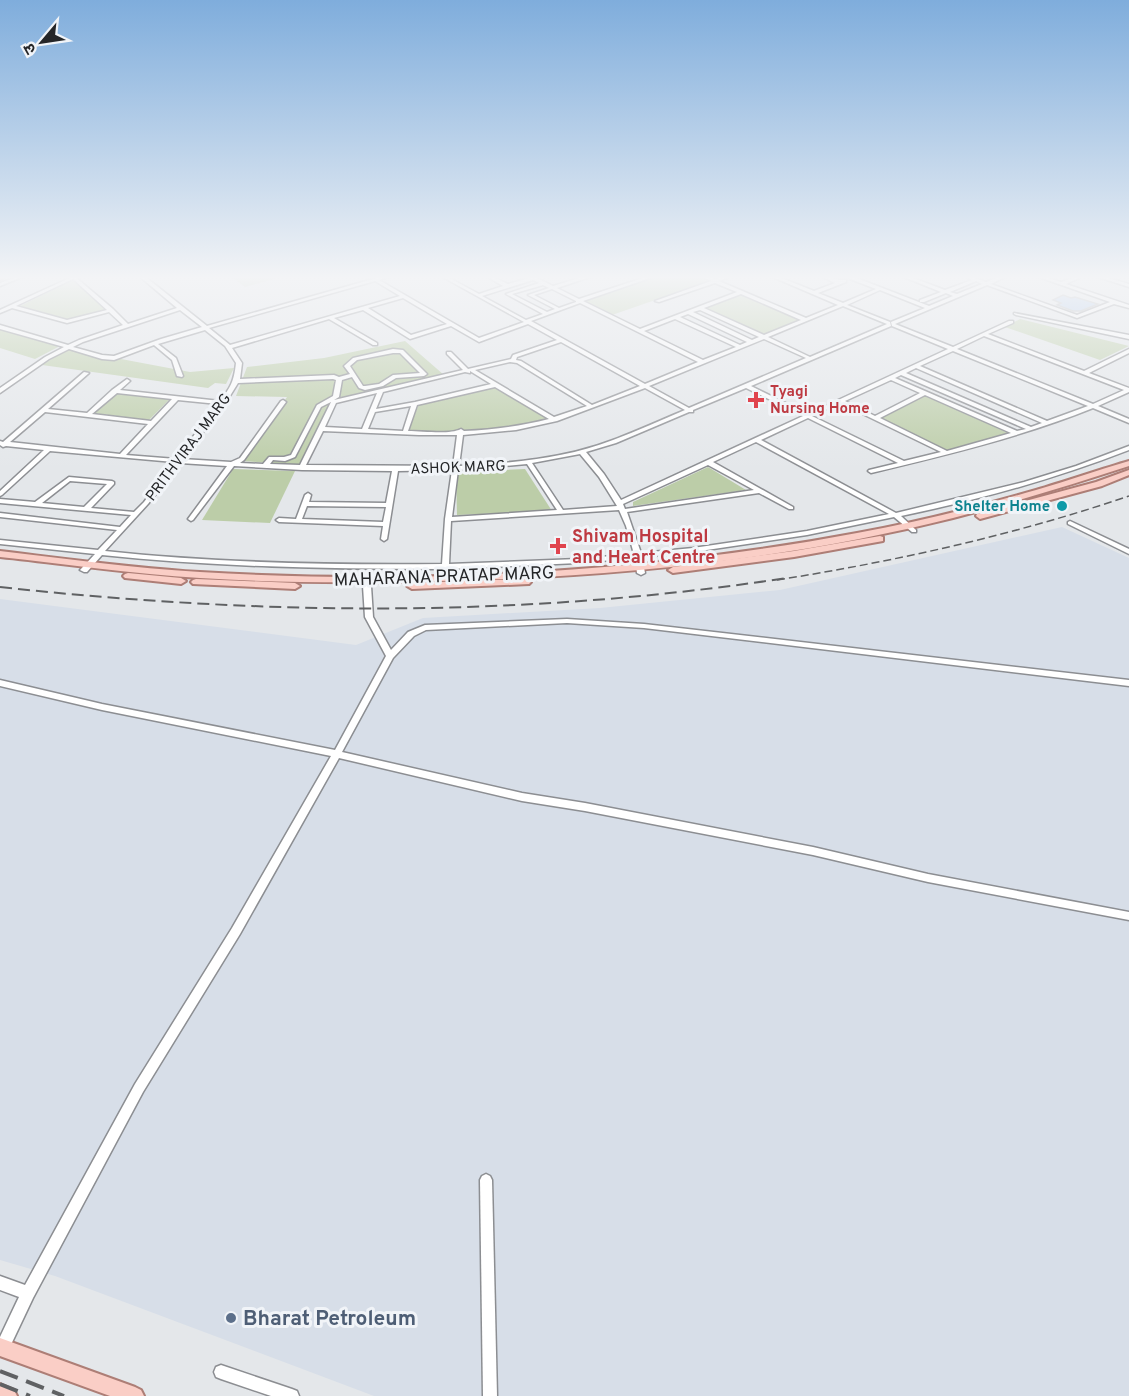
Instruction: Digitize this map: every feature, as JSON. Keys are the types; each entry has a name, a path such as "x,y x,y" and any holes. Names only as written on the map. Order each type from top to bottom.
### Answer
{"main road":[{"name":"MAHARANA PRATAP MARG","path":"912,529 1034,495 1129,463"},
{"name":"MAHARANA PRATAP MARG","path":"0,554 164,580 367,586 500,584 794,554 1040,501 1099,484 1129,472"},
{"name":"MAHARANA PRATAP MARG","path":"0,561 283,578 640,570"},
{"path":"1,1348 135,1396"},
{"path":"0,1393 8,1396"}],"street":[{"path":"43,340 114,358 164,340"},
{"path":"0,391 47,358 88,340"},
{"path":"220,340 229,347 253,340"},
{"path":"368,340 375,344"},
{"path":"513,360 515,356 562,340"},
{"path":"562,340 691,411"},
{"path":"657,340 702,363"},
{"path":"725,340 740,347"},
{"path":"748,340 752,342"},
{"path":"322,429 405,432 461,431 514,428 555,420 756,340"},
{"path":"770,340 808,358"},
{"name":"ASHOK MARG","path":"2,445 50,447 178,462 302,468 454,469 530,464 583,453 691,411 852,340"},
{"path":"931,340 1129,421"},
{"path":"622,507 628,500 971,340"},
{"path":"999,340 1129,390"},
{"path":"154,343 174,360 180,376"},
{"name":"PRITHVIRAJ MARG","path":"86,567 136,514 224,403 236,381 239,363 229,347"},
{"path":"393,351 401,351 424,374 395,376 381,385 365,388 361,387 353,375 347,366 355,359 393,351"},
{"path":"1084,373 1129,351"},
{"path":"449,353 471,371 555,420"},
{"path":"302,468 334,402 513,360 592,407"},
{"path":"915,366 1046,423"},
{"path":"2,445 86,372"},
{"path":"902,373 1029,428"},
{"path":"236,381 333,377 339,379 353,375"},
{"path":"891,378 1015,433"},
{"path":"265,466 271,458 285,459 293,456 320,406 336,397 339,379"},
{"path":"89,414 127,381"},
{"path":"0,382 12,383"},
{"path":"372,411 415,404 495,385"},
{"path":"747,386 904,463"},
{"path":"364,430 381,390"},
{"path":"872,471 948,453 1015,433 1094,406 1129,390"},
{"path":"114,391 224,403"},
{"path":"875,418 924,393"},
{"path":"122,456 176,398"},
{"path":"840,401 948,453"},
{"path":"191,519 231,465 242,459 283,402"},
{"path":"405,432 415,404"},
{"path":"44,410 152,423"},
{"path":"445,573 448,519 461,431"},
{"path":"756,440 897,516 912,529"},
{"path":"0,494 50,447"},
{"path":"0,542 99,554 211,563 445,573 638,555 792,536 897,516 1013,487 1129,448"},
{"path":"583,453 606,479 622,507 638,555 640,570"},
{"path":"708,462 791,508"},
{"path":"530,464 561,512"},
{"path":"384,538 394,469"},
{"path":"37,504 69,479 112,483 86,509"},
{"path":"448,519 622,507 634,509 760,491"},
{"path":"298,521 308,495"},
{"path":"628,500 634,509"},
{"path":"0,501 136,514"},
{"path":"305,504 389,505"},
{"path":"0,515 122,529"},
{"path":"279,520 386,524"},
{"path":"1070,523 1129,552"},
{"path":"367,586 369,617 390,656"},
{"path":"1,1348 28,1293 139,1088 236,931 390,656 411,634 425,628 567,621 644,626 1129,682"},
{"path":"0,683 102,707 337,754 522,797 813,851 928,878 1129,916"},
{"path":"486,1180 490,1396"},
{"path":"0,1283 28,1293"},
{"path":"221,1372 292,1396"}],"shaded area":[{"path":"1062,527 1129,558 1129,1396 374,1396 55,1276 0,1260 0,599 356,645 423,618 600,608 780,590"}],"green space":[{"path":"0,340 39,340 60,346 35,359 0,348"},
{"path":"1043,340 1105,340 1129,346 1100,360"},
{"path":"405,341 444,375 337,399 330,404 299,465 243,461 287,397 236,396 247,367 324,358"},
{"path":"68,349 190,372 234,368 226,384 215,383 208,388 42,365"},
{"path":"495,387 550,419 480,430 408,431 419,404"},
{"path":"115,393 170,399 149,420 93,413"},
{"path":"925,395 1008,433 946,451 879,418"},
{"path":"708,467 746,490 633,506 633,502"},
{"path":"233,469 295,471 270,523 202,520"},
{"path":"525,469 552,511 457,515 456,472"}],"railway":[{"path":"777,580 955,546 1042,523 1129,496"},
{"path":"0,587 99,597 198,603 394,608 492,606 590,600 688,591 787,578"},
{"path":"0,1371 64,1396"},
{"path":"0,1384 30,1396"}],"place":[{"name":"Tyagi Nursing Home","path":"756,400"},
{"name":"Shelter Home","path":"1062,506"},
{"name":"Shivam Hospital and Heart Centre","path":"558,546"},
{"name":"Bharat Petroleum","path":"231,1318"}]}
